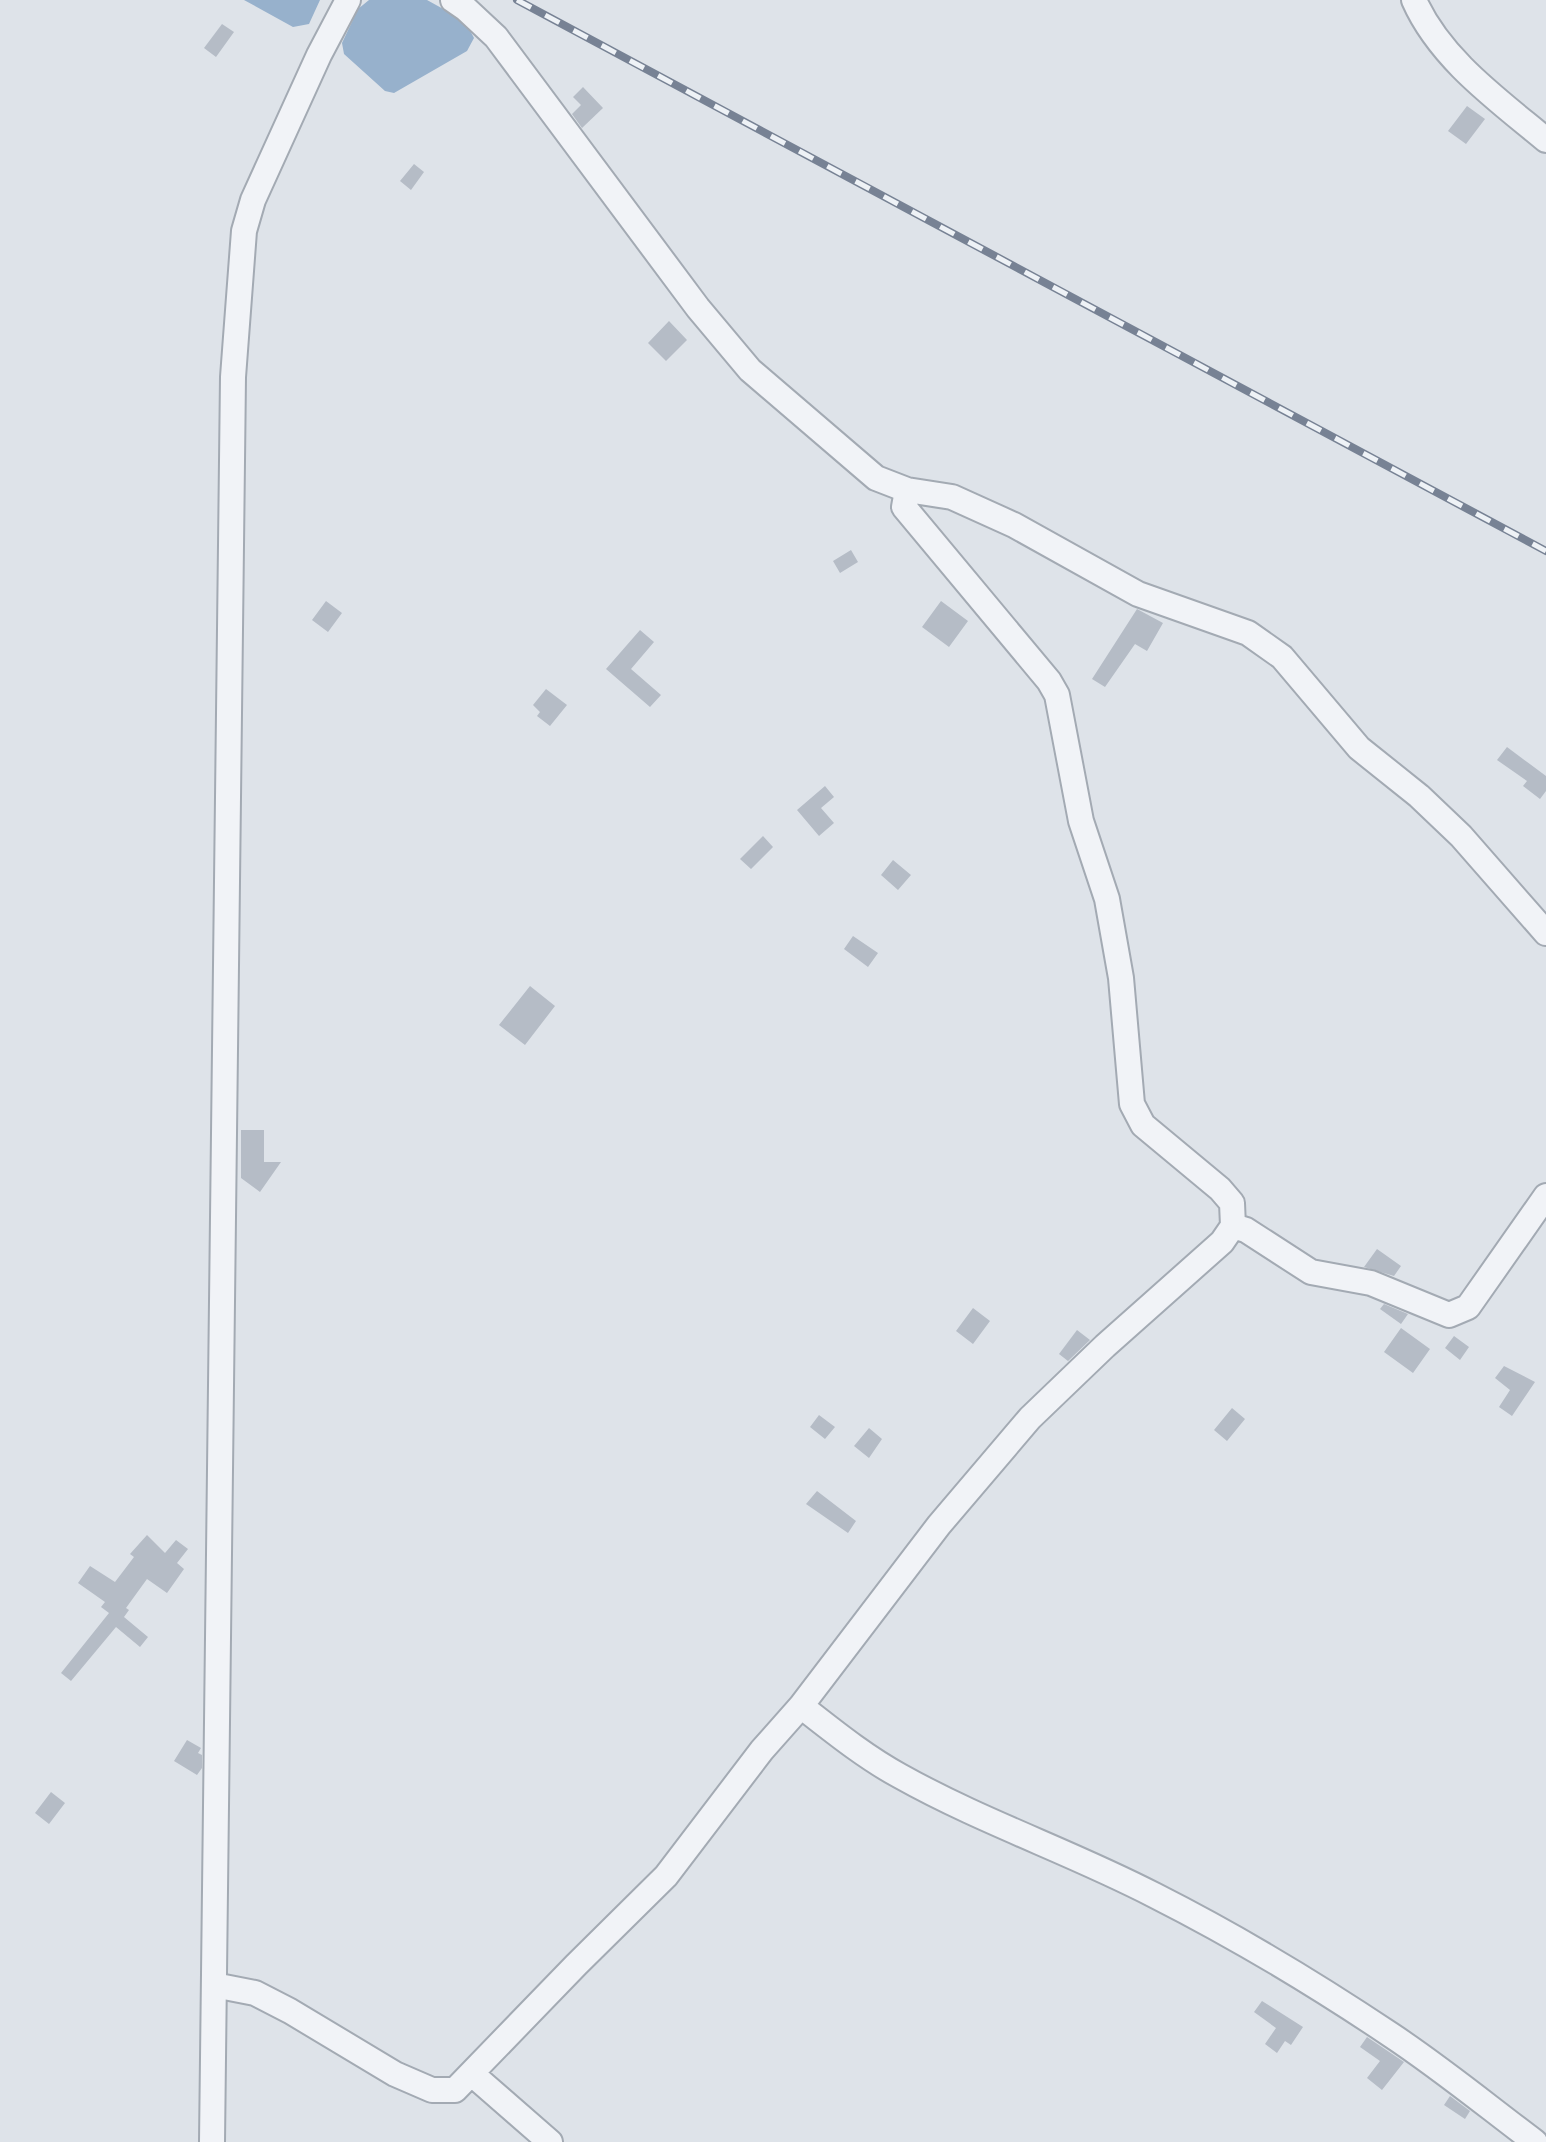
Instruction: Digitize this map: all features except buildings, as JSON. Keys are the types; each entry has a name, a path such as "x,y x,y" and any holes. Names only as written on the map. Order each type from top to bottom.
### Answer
{"street":[{"path":"212,2142 233,377 244,231 253,200 319,55 348,0"},
{"path":"453,0 496,37 698,308 750,370 876,478 906,490 952,497 1014,524 1138,594 1248,633 1282,657 1359,748 1419,796 1461,836 1546,933"},
{"path":"1414,0 1421,16 1444,50 1546,140"},
{"path":"214,1985 255,1993 395,2074 432,2090 455,2090 666,1876 762,1750 801,1706 939,1525 1030,1418 1105,1346 1222,1242 1233,1226 1231,1203 1220,1189 1143,1125 1132,1104 1121,978 1107,899 1081,821 1057,695 1049,681 904,507 906,490"},
{"path":"1233,1226 1246,1230 1311,1272 1371,1283 1449,1315 1468,1307 1546,1196"},
{"path":"801,1706 899,1776 990,1821 1067,1853 1155,1895 1268,1958 1392,2036 1535,2142"},
{"path":"472,2074 550,2142"}],"water":[{"path":"244,0 320,0 309,24 293,27"},
{"path":"369,0 427,0 465,21 474,38 467,51 394,93 385,91 344,54 342,43 358,9"}],"railway":[{"path":"517,0 1546,551"}]}
